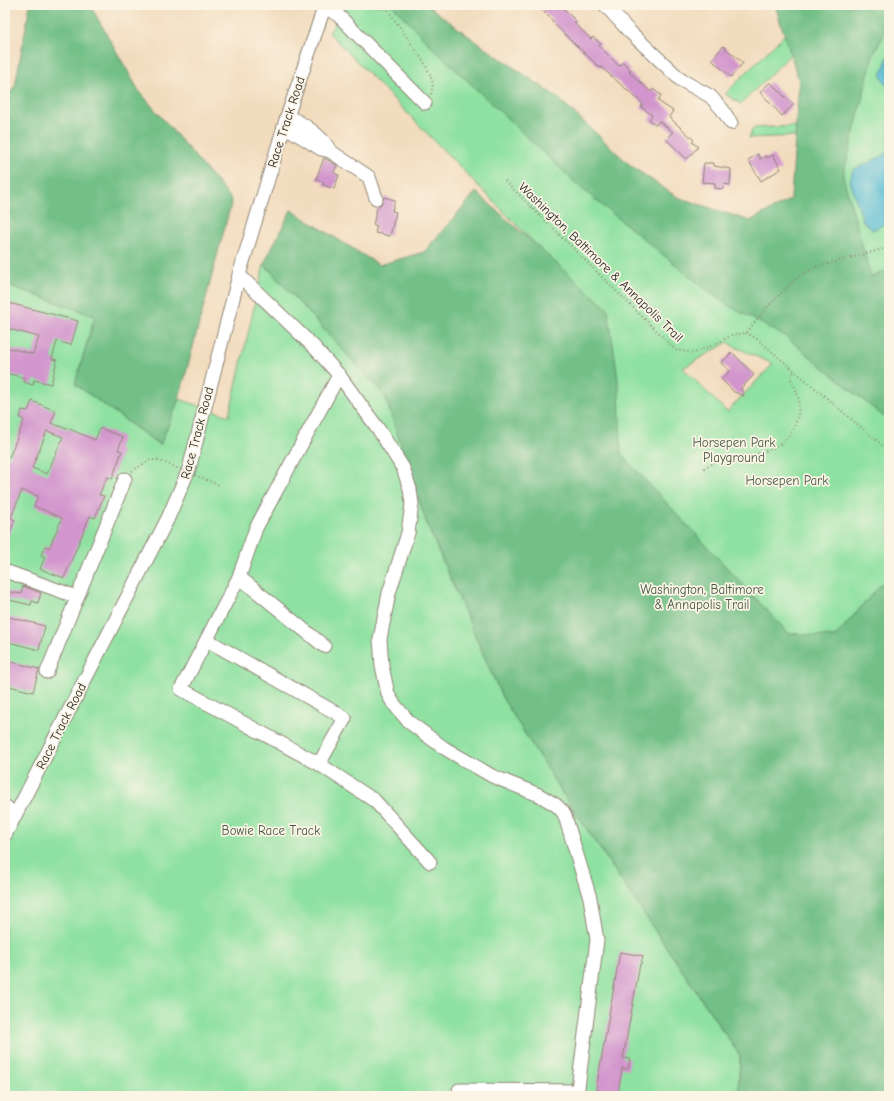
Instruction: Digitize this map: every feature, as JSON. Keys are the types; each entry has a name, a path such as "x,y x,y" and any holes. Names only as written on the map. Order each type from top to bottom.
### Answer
{"street":[{"path":"605,5 628,32 681,80 710,96 731,122"},
{"path":"324,6 337,14 425,103"},
{"name":"Race Track Road","path":"5,835 168,518 189,469 238,275 286,121 316,35 324,6"},
{"path":"286,121 321,149 330,151 369,177 376,198"},
{"path":"238,275 314,347 339,375 379,430 403,468 410,489 412,504 408,533 389,593 380,639 382,666 388,694 400,713 409,722 444,748 492,776 539,794 562,811 570,830 590,898 597,940 577,1094 459,1090"},
{"path":"339,375 256,528 239,577 208,640 181,689 319,764 375,801 430,862"},
{"path":"47,672 125,479"},
{"path":"5,571 77,597"},
{"path":"239,577 324,646"},
{"path":"208,640 345,718 319,764"},
{"path":"5,806 15,815"}],"path":[{"path":"382,5 390,13 424,62 430,74 433,84 431,93 425,103"},
{"name":"Washington, Baltimore & Annapolis Trail","path":"505,181 676,350 694,353 732,335 746,333"},
{"path":"889,246 883,250 814,268 796,279 768,306 746,333 756,338 889,451"},
{"path":"704,468 719,461 763,453 772,449 788,436 794,428 800,408 799,398 790,377 795,371"},
{"path":"125,479 134,469 150,460 158,460 219,485"}],"green space":[{"path":"30,5 90,5 139,91 232,200 179,399 160,445 75,384 95,316 5,284 5,100 15,86"},
{"name":"Washington, Baltimore & Annapolis Trail","path":"346,5 402,5 629,196 790,236 823,135 749,138 753,128 823,125 817,28 741,104 725,94 814,5 889,5 889,1096 507,652 589,299 329,33","holes":["728,342 731,345 773,364 727,412 683,368"]},
{"path":"392,5 427,5 478,43 557,97 631,166 677,197 750,221 791,199 799,81 775,5 889,5 889,25 873,55 843,176 871,277 889,270 889,421 786,337 719,300 581,188 435,50"},
{"path":"476,192 608,309 619,388 621,454 788,633 835,637 889,575 889,1096 738,1096 740,1056 561,791 502,697 428,527 385,396 264,264 291,210 379,265 424,252"},
{"name":"Bowie Race Track","path":"264,264 385,396 428,527 502,697 561,791 740,1056 738,1096 5,1096 5,284 95,316 75,384 160,445 179,399 229,416"}],"water":[{"path":"889,53 889,89 881,76"},
{"path":"889,149 889,222 872,230 863,221 850,181 853,170 884,155"}],"building":[{"path":"537,5 560,5 576,21 574,23 591,39 593,37 601,44 599,46 619,66 623,62 631,70 629,72 651,92 653,89 661,95 658,101 673,111 669,117 694,140 692,142 698,147 687,159 666,139 673,132 659,121 656,125 649,120 652,115 641,107 643,104 601,67 600,68 552,22 553,21"},
{"path":"723,46 743,63 731,77 712,60"},
{"path":"770,82 793,105 782,116 760,92"},
{"path":"758,154 760,159 765,156 767,158 773,155 781,169 761,181 748,160"},
{"path":"324,158 337,165 334,173 339,175 334,189 323,185 324,182 316,179"},
{"path":"704,163 714,163 714,166 731,169 730,185 724,184 723,189 715,188 715,183 702,182"},
{"path":"384,197 395,200 392,211 396,212 390,236 375,233 377,226 373,225 377,208 382,203"},
{"path":"5,302 78,321 71,345 57,341 52,359 57,360 51,384 34,380 33,385 24,382 25,378 5,373 5,347 33,354 39,337 5,328"},
{"path":"732,352 754,375 741,388 744,396 734,392 721,379 730,371 721,363"},
{"path":"32,401 56,411 51,423 95,440 100,428 123,437 118,450 122,451 112,479 107,477 99,495 104,496 95,518 90,516 64,578 40,569 45,557 41,555 45,546 49,548 62,518 34,506 38,496 22,490 11,518 15,520 5,544 5,457 9,458 24,420 20,418 22,410 28,411","holes":["47,431 63,437 47,474 32,468"]},
{"path":"23,586 41,593 38,603 32,601 31,605 5,599 5,591 21,594"},
{"path":"5,616 45,626 39,650 5,641"},
{"path":"5,660 39,669 33,692 5,685"},
{"path":"620,952 643,956 640,964 623,1058 630,1059 628,1069 622,1068 618,1094 596,1090"}],"park label":[{"name":"Horsepen Park Playground","path":"734,450"},
{"name":"Horsepen Park","path":"787,480"}]}
